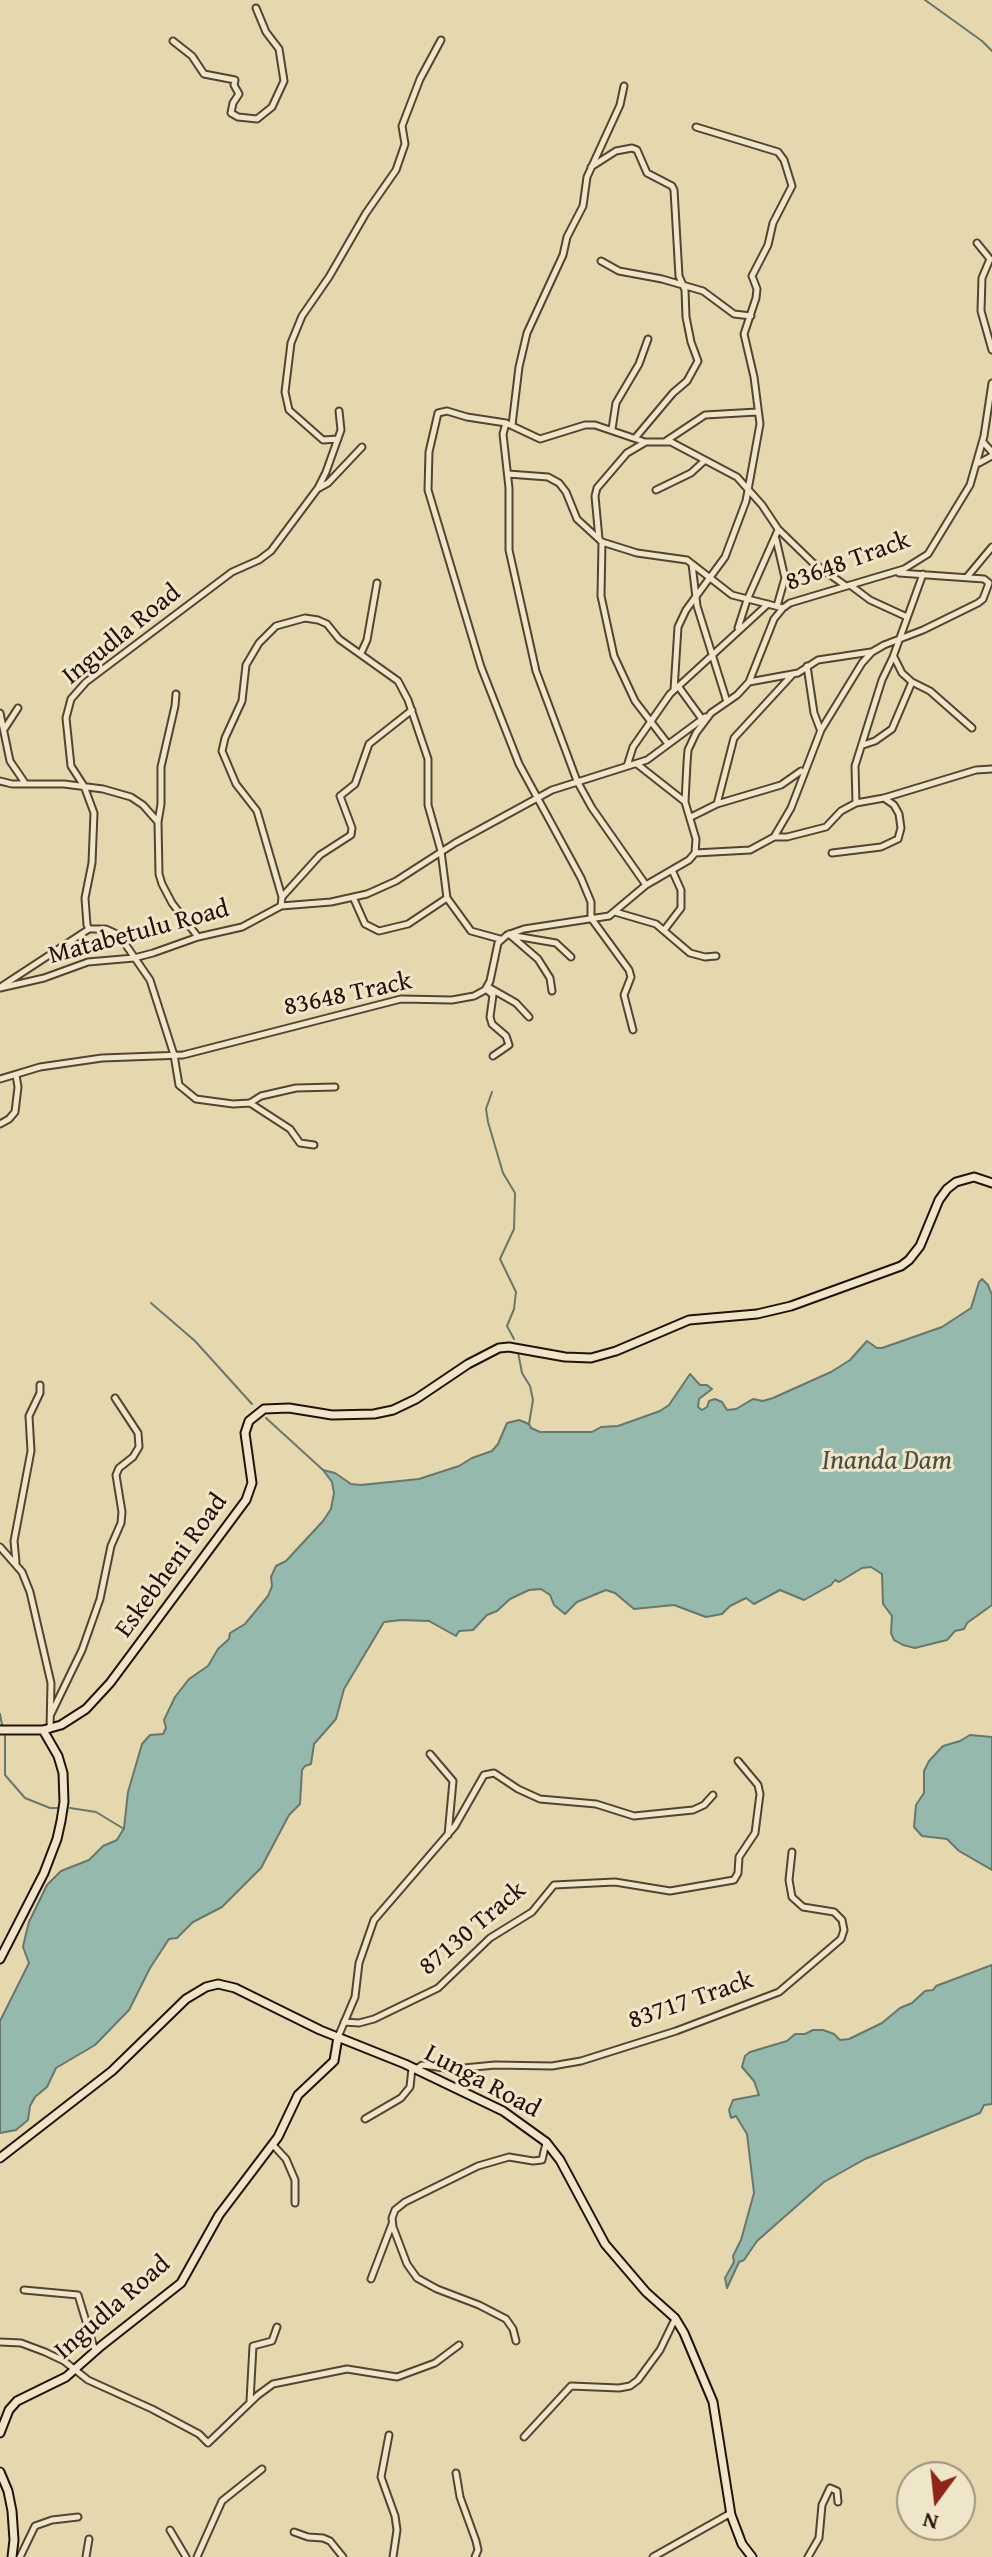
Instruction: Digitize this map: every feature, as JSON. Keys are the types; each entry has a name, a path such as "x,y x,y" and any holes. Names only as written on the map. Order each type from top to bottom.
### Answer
{"street":[{"path":"173,41 192,56 204,74 235,80 239,94 231,113 257,119 272,107 284,81 279,49 266,32 256,8"},
{"path":"338,439 323,440 289,410 285,392 291,343 302,316 396,170 405,144 402,126 420,79 441,40"},
{"path":"624,86 620,105 586,181 583,206 527,333 509,424 503,434 504,463 508,474 509,550 548,707 577,781 592,808 646,885"},
{"path":"696,127 774,150 784,160 792,186 752,276 757,289 744,334 760,424 746,501 725,557 686,610 678,627 676,688 702,719"},
{"path":"591,167 616,151 632,148 637,150 649,175 672,186 681,285 685,290 690,337 698,361 687,381 636,437"},
{"path":"977,243 990,259 981,282 981,311 992,350"},
{"path":"601,261 619,271 707,293 734,314 751,316"},
{"path":"612,429 616,403 639,364 648,339"},
{"name":"83648 Track","path":"695,853 696,833 685,802 688,750 711,713 749,682 780,607 893,572 914,564 928,554 966,495 983,442 992,383"},
{"name":"Ingudla Road","path":"89,929 85,898 92,863 93,806 71,766 68,704 76,691 232,572 266,556 318,488 338,439 342,424 339,411"},
{"path":"633,1030 624,995 631,977 629,970 591,918 591,902 581,878 536,799 517,758 481,667 428,490 429,452 440,411 509,424 540,439 585,425 612,429 645,442"},
{"path":"668,744 635,701 614,656 601,596 595,496 598,485 627,453 645,442 666,441 705,415 757,412"},
{"path":"666,441 737,477 778,529 812,562 870,600 907,617"},
{"path":"977,465 992,454 983,442"},
{"path":"318,488 339,473 362,447"},
{"path":"656,490 691,473 703,462"},
{"path":"508,474 548,477 559,483 577,519 600,541 637,553 692,562 732,595 780,607 785,578 776,538"},
{"path":"737,632 747,600 778,529"},
{"path":"966,578 992,547"},
{"path":"692,562 696,598 727,702"},
{"path":"717,804 734,738 792,675 818,660 872,652 900,637 932,626 981,601 989,581 893,572"},
{"path":"856,803 855,766 882,680 923,574"},
{"path":"361,653 367,640 377,583"},
{"path":"627,767 633,747 676,688 769,603"},
{"path":"281,906 282,897 257,811 236,784 222,755 225,738 242,701 246,665 276,626 305,618 327,624 339,639 395,677 412,710 428,759 428,805 441,851 447,898 471,931 500,939 524,929 609,916 646,885 689,860 695,853 750,850 774,837 787,837 826,827 841,811 856,803 884,798 976,770 992,769"},
{"path":"774,837 791,808 821,730 854,673 872,652"},
{"path":"893,657 902,673 912,682 930,691 972,728"},
{"path":"807,666 814,713 821,730"},
{"path":"749,682 792,675"},
{"path":"863,745 892,729 912,682"},
{"path":"176,694 161,767 159,874 172,903 198,937"},
{"path":"5,729 18,708"},
{"path":"282,897 320,855 351,835 352,828 340,796 355,784 369,744 412,710"},
{"path":"0,713 10,761 26,784"},
{"name":"Matabetulu Road","path":"0,988 44,978 88,962 134,958 198,937 242,927 281,906 353,897 396,881 441,851 536,799 577,781 637,764 711,713"},
{"path":"637,764 685,802"},
{"path":"691,817 717,804 781,785 807,764"},
{"path":"0,781 84,786 131,797 158,822"},
{"path":"832,853 881,847 898,839 901,828 899,814 894,805 884,798"},
{"path":"665,929 681,908 681,890 672,870"},
{"path":"353,897 365,924 379,931 408,924 447,898"},
{"path":"615,912 648,920 665,929 690,953 716,956"},
{"path":"0,988 89,929 106,929 119,935 155,989 174,1055 176,1079 189,1095 214,1103 250,1103 261,1096 296,1088 335,1087"},
{"path":"509,934 556,943 571,957"},
{"path":"509,934 538,959 550,978 552,991"},
{"path":"486,988 500,939"},
{"path":"486,988 516,1003 529,1017"},
{"path":"486,988 493,995 492,1024 506,1036 509,1045 493,1056"},
{"name":"83648 Track","path":"0,1079 40,1067 102,1058 174,1055 230,1044 401,999 461,999 480,994 486,988"},
{"path":"0,1124 15,1112 16,1075"},
{"path":"250,1103 290,1129 300,1143 314,1145"},
{"name":"Eskebheni Road","path":"0,1730 46,1730 61,1725 86,1709 110,1683 246,1500 252,1483 246,1426 264,1409 278,1407 332,1415 374,1414 393,1410 416,1399 477,1358 499,1348 591,1358 616,1351 689,1320 757,1314 791,1306 901,1266 920,1246 939,1200 947,1189 956,1182 974,1177 992,1183"},
{"path":"16,1563 14,1541 31,1451 29,1416 40,1393 40,1385"},
{"path":"0,1959 44,1873 57,1839 64,1802 63,1773 46,1730 82,1650 100,1599 111,1546 121,1523 116,1475 139,1447 138,1433 115,1398"},
{"path":"0,1547 16,1563 30,1592 51,1683 51,1714"},
{"path":"430,1754 453,1781 448,1836"},
{"name":"87130 Track","path":"344,2022 359,2023 374,2019 438,1988 490,1938 532,1912 554,1885 615,1882 670,1891 734,1880 738,1873 739,1857 755,1833 760,1794 758,1785 738,1761"},
{"path":"338,2037 355,1997 359,1963 374,1920 448,1836 482,1776 490,1773 540,1799 596,1804 634,1816 693,1810 704,1805 713,1795"},
{"name":"83717 Track","path":"414,2068 422,2065 453,2069 495,2065 552,2066 581,2061 676,2031 779,1992 841,1939 844,1930 842,1920 834,1912 803,1907 792,1897 789,1880 792,1852"},
{"name":"Lunga Road","path":"0,2158 112,2071 176,2008 206,1987 218,1984 235,1988 503,2111 546,2142 560,2160 605,2244 646,2292 675,2318 691,2346 713,2402 731,2513 737,2532 752,2557"},
{"name":"Ingudla Road","path":"0,2433 9,2410 17,2401 76,2370 95,2351 181,2283 214,2221 273,2145 298,2095 334,2061 338,2037"},
{"path":"365,2119 401,2098 410,2087 414,2068"},
{"path":"371,2279 395,2210 405,2202 478,2166 509,2157 542,2160 546,2142"},
{"path":"273,2145 289,2164 295,2180 295,2203"},
{"path":"392,2222 407,2264 417,2278 506,2319 516,2341"},
{"path":"24,2290 78,2295 95,2351"},
{"path":"524,2437 571,2386 608,2389 630,2386 638,2380 669,2335 675,2318"},
{"path":"250,2403 253,2346 272,2341 277,2327"},
{"path":"0,2342 31,2346 64,2361 88,2380 135,2400 199,2434 208,2443 265,2388 280,2381 338,2370 369,2371 397,2377 435,2363 459,2345"},
{"path":"389,2435 381,2477 395,2516 397,2530 393,2557"},
{"path":"197,2557 222,2501 262,2469"},
{"path":"0,2472 12,2511 12,2557"},
{"path":"456,2473 460,2497 476,2541 478,2550 475,2557"},
{"path":"808,2557 819,2536 822,2505 830,2488 837,2491 838,2502"},
{"path":"653,2557 731,2513"},
{"path":"20,2557 35,2526 78,2517"},
{"path":"170,2530 186,2557"},
{"path":"294,2532 330,2541 343,2557"},
{"path":"86,2557 89,2539"}],"water":[{"name":"Inanda Dam","path":"982,1279 992,1295 992,1605 947,1640 915,1648 903,1645 894,1640 891,1633 892,1616 883,1604 882,1574 871,1567 862,1568 839,1582 835,1580 804,1600 780,1590 754,1604 746,1598 722,1614 706,1617 674,1605 634,1609 615,1593 606,1590 577,1602 565,1614 541,1589 529,1590 510,1599 497,1611 487,1615 473,1630 459,1631 456,1636 429,1621 384,1622 344,1689 336,1719 314,1744 311,1764 302,1770 300,1804 289,1815 261,1868 222,1907 193,1922 177,1938 169,1939 129,2010 95,2045 56,2068 47,2087 30,2106 28,2120 16,2130 0,2133 0,2021 29,1963 23,1947 25,1938 29,1922 47,1885 61,1871 89,1860 103,1846 117,1840 124,1828 128,1792 142,1744 150,1735 163,1734 166,1728 164,1720 175,1697 189,1679 208,1666 218,1649 229,1639 230,1633 245,1624 268,1596 276,1566 286,1561 331,1509 334,1493 332,1482 323,1470 335,1473 351,1484 361,1485 419,1479 492,1451 507,1423 519,1420 540,1432 592,1432 660,1411 669,1405 690,1374 700,1385 712,1389 699,1399 698,1407 702,1410 715,1399 722,1402 727,1410 736,1409 753,1399 763,1401 773,1398 831,1372 850,1360 867,1341 882,1348 942,1327 971,1308"},
{"path":"970,1735 992,1737 992,1870 959,1851 947,1839 922,1836 914,1827 916,1805 924,1793 924,1771 929,1761 943,1746"},
{"path":"992,1965 992,2104 984,2105 980,2113 865,2159 824,2182 757,2241 744,2260 739,2262 727,2288 725,2278 734,2262 733,2256 741,2240 754,2193 747,2134 736,2116 731,2118 729,2110 733,2100 759,2095 754,2081 742,2067 745,2056 787,2041 795,2034 813,2030 834,2034 840,2040 849,2039 882,2023 925,1991"}],"waterway":[{"path":"925,0 992,51"},
{"path":"492,1092 486,1109 488,1122 503,1173 515,1193 514,1229 500,1259 516,1292 514,1309 507,1326 514,1339"},
{"path":"151,1303 195,1341 252,1404"},
{"path":"518,1352 522,1373 530,1386 533,1400 529,1424"},
{"path":"266,1418 323,1470"},
{"path":"0,1714 2,1725"},
{"path":"5,1736 5,1775 25,1798 50,1808 59,1808"},
{"path":"70,1808 96,1812 124,1829"}]}
